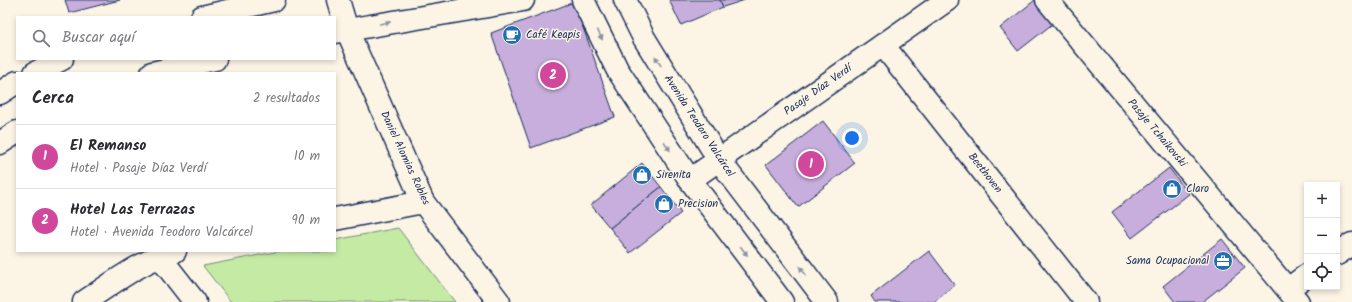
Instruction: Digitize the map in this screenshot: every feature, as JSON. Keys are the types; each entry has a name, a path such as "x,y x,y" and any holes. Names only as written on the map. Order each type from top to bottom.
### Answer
{"street":[{"path":"206,16 274,0"},
{"name":"Daniel Alomias Robles","path":"338,0 341,31 423,202 499,302"},
{"path":"341,31 523,0"},
{"path":"583,0 617,69 690,180 782,302"},
{"name":"Avenida Teodoro Valcárcel","path":"625,0 644,38 719,160 827,302"},
{"name":"Pasaje Díaz Verdí","path":"690,180 947,0"},
{"name":"Pasaje Tchaikovski","path":"1047,0 1293,296"},
{"name":"Beethoven","path":"883,45 1086,302"},
{"path":"37,72 60,60"},
{"path":"156,72 210,60"},
{"path":"0,93 16,83"},
{"path":"0,143 16,133"},
{"path":"336,219 423,202"},
{"path":"1340,252 1352,244"},
{"path":"84,302 131,270 167,253 195,302"},
{"path":"1293,296 1304,280"}],"green space":[{"path":"398,228 455,302 231,302 203,266 275,252 336,252 336,240"}],"building":[{"path":"65,0 120,0 69,13"},
{"path":"669,0 720,0 723,7 681,25"},
{"path":"720,0 745,0 723,7"},
{"path":"1035,0 1038,0 1055,22 1018,51 1000,28"},
{"path":"574,2 615,117 531,148 491,33"},
{"path":"823,121 855,163 798,207 766,165"},
{"path":"642,163 661,187 610,228 591,205"},
{"path":"1169,168 1189,194 1132,238 1112,212"},
{"path":"661,187 681,213 630,253 610,228"},
{"path":"1222,239 1245,268 1202,302 1175,302 1163,286"},
{"path":"929,251 955,285 934,302 875,302 871,296"}],"place":[{"name":"Café Keapis","path":"512,35"},
{"name":"Hotel Las Terrazas","path":"553,75"},
{"name":"El Remanso","path":"811,164"},
{"name":"Sirenita","path":"642,175"},
{"name":"Claro","path":"1172,189"},
{"name":"Precision","path":"664,204"},
{"name":"Sama Ocupacional","path":"1223,261"}]}
